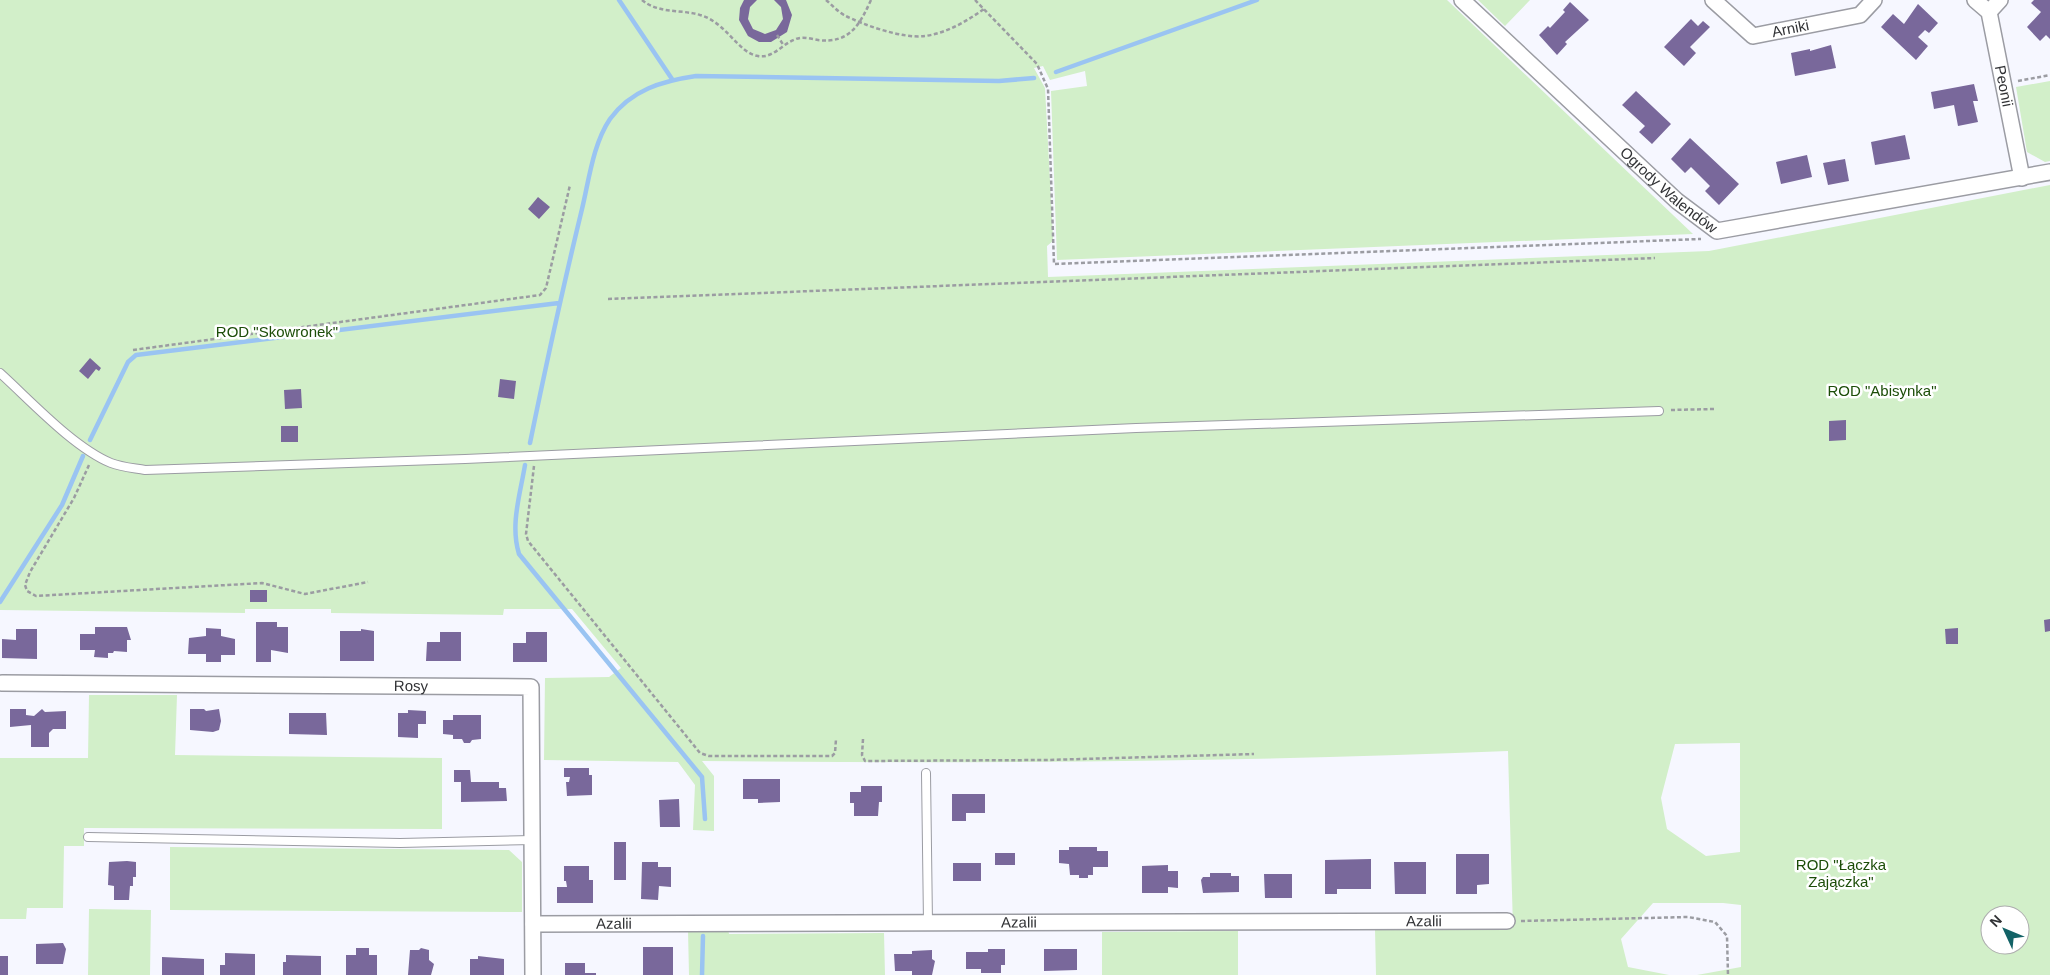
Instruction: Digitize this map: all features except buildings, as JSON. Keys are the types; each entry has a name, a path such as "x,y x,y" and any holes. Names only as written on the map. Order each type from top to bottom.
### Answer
{"street":[{"name":"Ogrody Walendów","path":"1462,0 1677,201 1717,231 2050,172"},
{"name":"Arniki","path":"1713,0 1752,36 1860,15 1874,0"},
{"path":"1975,0 1989,12 2000,0"},
{"name":"Peonii","path":"1989,12 2022,178"},
{"name":"Rosy","path":"2,683 531,688 533,975"},
{"name":"Azalii","path":"533,924 1507,921"}],"lane":[{"path":"0,373 76,441 93,453 111,463 145,470 465,459 536,454 1136,428 1659,411"},
{"path":"926,773 928,923"},
{"path":"88,837 400,843 533,840"}],"path":[{"path":"642,0 666,12 699,14 714,20 748,52 760,57 777,51 796,38 820,40 838,38 857,28 870,1"},
{"path":"826,0 842,14 861,23 885,30 923,36 956,26 984,9"},
{"path":"976,0 1037,64 1048,89 1054,264 1712,238 1717,231"},
{"path":"777,35 784,46"},
{"path":"2002,84 2050,75"},
{"path":"133,350 540,295 546,288 570,185"},
{"path":"608,299 1654,258"},
{"path":"1659,411 1714,409"},
{"path":"93,453 78,490 30,572 25,585 30,594 36,596 262,583 305,594 368,582"},
{"path":"536,454 526,534 528,541 700,753 709,756 832,756 835,753 836,739"},
{"path":"863,739 862,755 865,761 1056,760 1254,754"},
{"path":"1507,921 1688,917 1715,922 1727,936 1728,975"}],"green space":[{"name":"ROD \"Skowronek\"","path":"0,0 1447,0 1693,234 1057,260 1051,91 1087,86 1085,71 1050,80 1043,66 1034,68 1045,88 1053,237 1053,241 1047,246 1048,277 1709,251 2050,185 2050,975 1697,975 1741,967 1741,905 1723,903 1653,903 1621,939 1628,967 1669,975 1376,975 1375,929 1513,928 1508,751 1306,758 1105,761 702,761 714,776 714,831 693,830 695,785 678,762 544,760 545,678 609,677 621,668 572,609 504,609 503,615 331,613 331,609 245,609 245,613 0,610","holes":["1740,743 1740,852 1706,856 1667,829 1661,798 1675,744"]},
{"path":"1478,0 1530,0 1505,26"},
{"path":"2050,81 2050,161 2045,162 2027,152 2016,87"},
{"path":"89,695 177,695 175,755 442,758 442,829 84,828 84,846 64,846 63,908 27,908 26,919 0,919 0,758 88,758"},
{"path":"170,847 509,850 522,862 522,912 170,910"},
{"path":"89,909 151,910 150,975 88,975"},
{"path":"728,929 729,934 884,933 885,975 689,975 688,930"},
{"path":"1238,931 1238,975 1102,975 1102,932"}],"waterway":[{"path":"619,0 672,79"},
{"path":"1056,72 1257,0"},
{"path":"530,443 589,174 599,140 610,119 618,109 637,94 659,84 696,76 999,81 1034,78"},
{"path":"90,440 128,362 136,355 559,303"},
{"path":"0,602 62,505 83,456"},
{"path":"525,465 515,532 519,554 702,777 705,819"},
{"path":"702,975 703,936"}],"park label":[{"name":"ROD \"Abisynka\"","path":"1882,391"},
{"name":"ROD \"Łączka Zajączka\"","path":"1841,874"}]}
